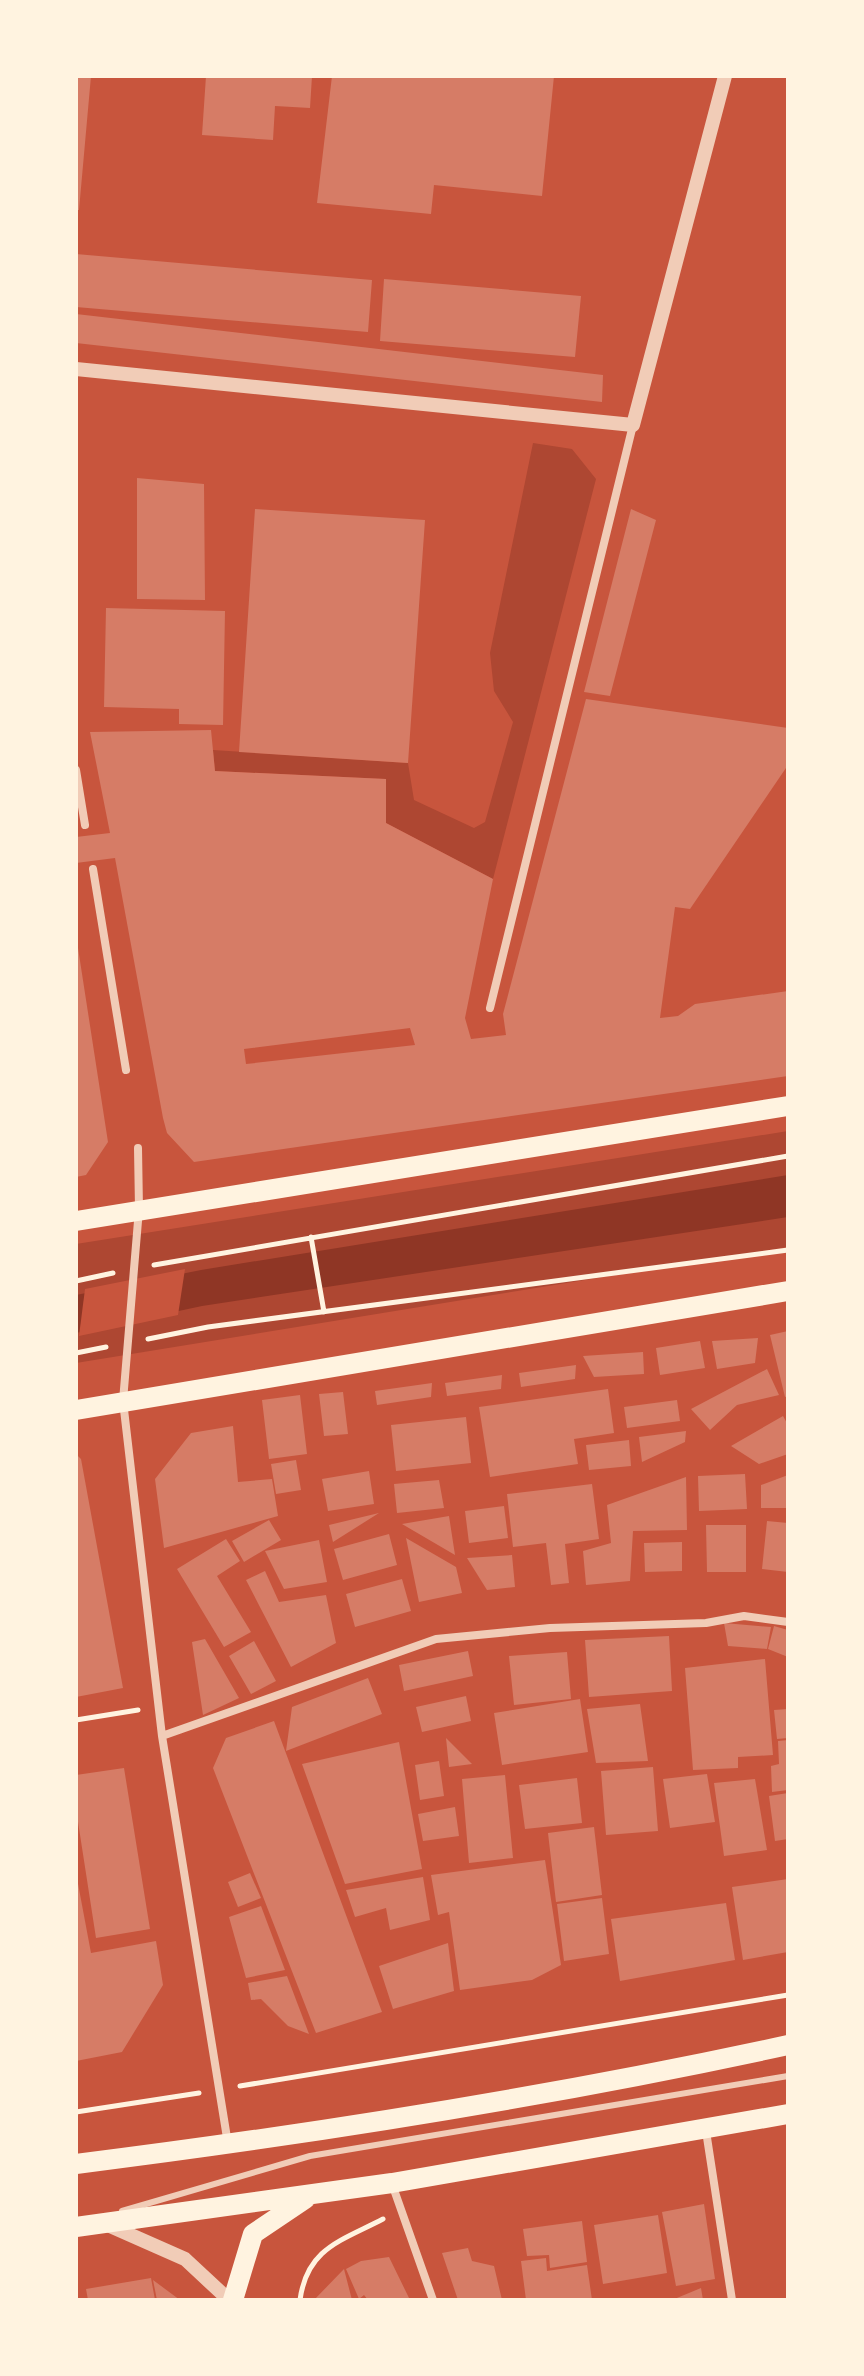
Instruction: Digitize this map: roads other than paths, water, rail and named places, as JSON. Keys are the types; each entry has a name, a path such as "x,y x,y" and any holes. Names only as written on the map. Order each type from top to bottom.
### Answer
{"main road":[{"path":"76,1221 788,1106"},
{"path":"76,1410 788,1291"},
{"path":"76,2164 228,2145 693,2066 788,2045"},
{"path":"76,2226 108,2225 392,2183 788,2114"},
{"path":"231,2300 253,2234 310,2195"}],"street":[{"path":"490,1008 633,425 725,76"},
{"path":"76,369 633,425"},
{"path":"76,770 85,825"},
{"path":"93,869 126,1070"},
{"path":"138,1148 139,1209 123,1401 162,1736 228,2145"},
{"path":"162,1736 436,1639 550,1628 706,1623 744,1616 788,1622"},
{"path":"706,2130 732,2300"},
{"path":"392,2183 433,2300"},
{"path":"108,2225 185,2259 231,2300"}],"lane":[{"path":"693,2066 788,2054"},
{"path":"76,2226 310,2156 788,2076"}]}
